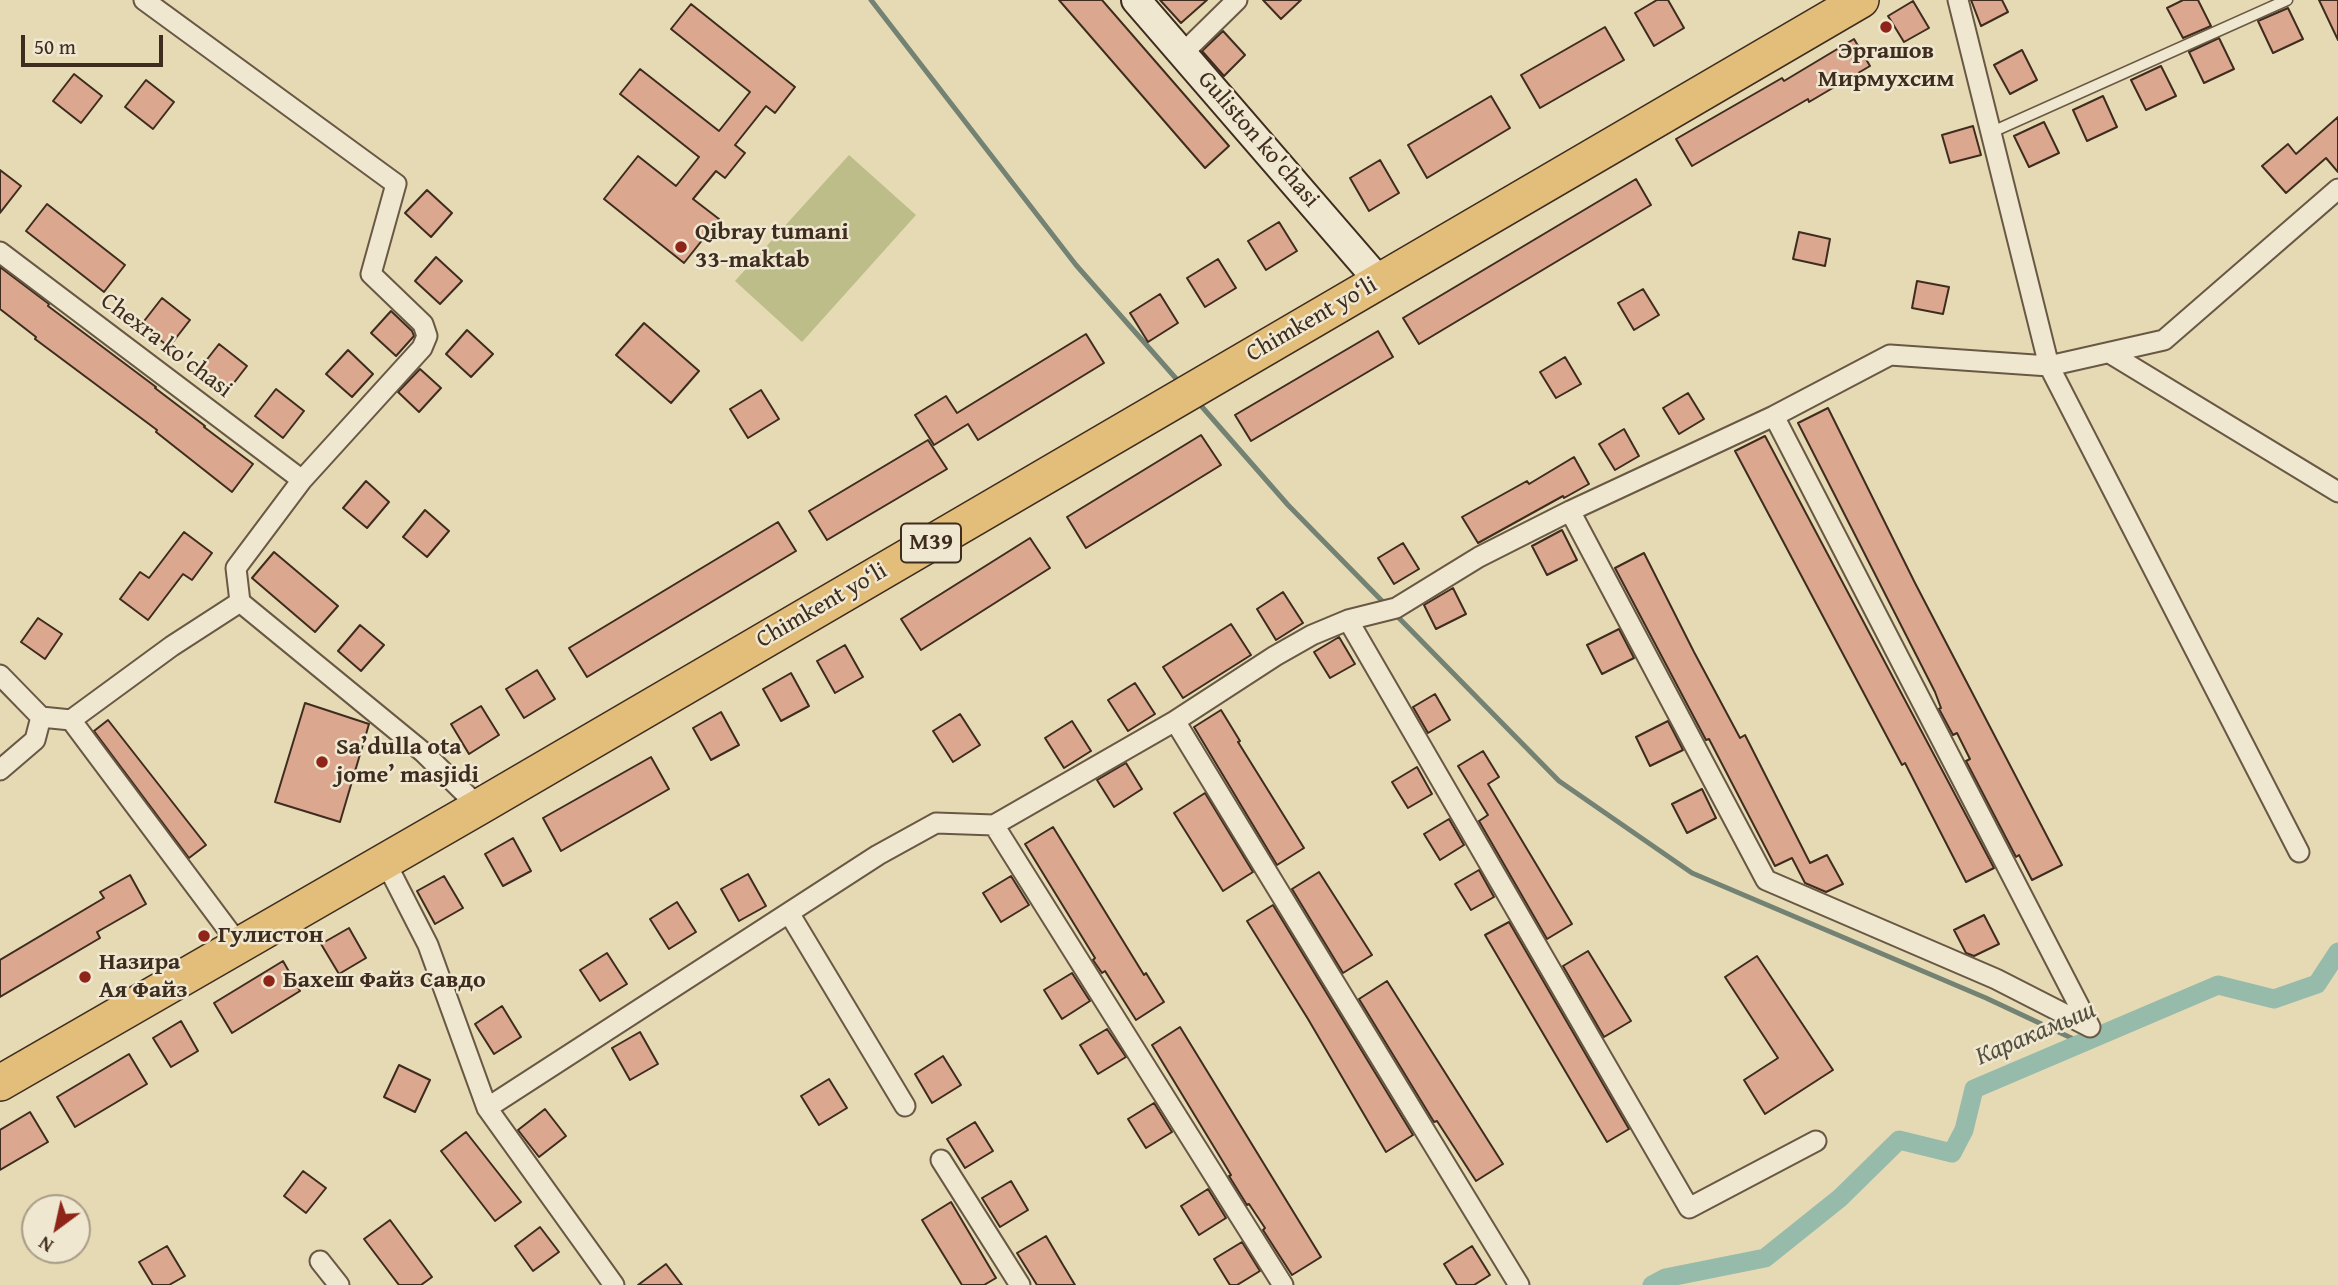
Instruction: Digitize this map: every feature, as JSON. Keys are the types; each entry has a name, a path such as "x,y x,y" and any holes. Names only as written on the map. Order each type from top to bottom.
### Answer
{"highway":[{"name":"Chimkent yo‘li","path":"0,1083 385,862 1861,0"}],"main road":[{"name":"Guliston ko'chasi","path":"1136,0 1379,281"}],"street":[{"path":"145,0 396,184 371,274 423,324 427,336 422,348 302,480 236,568 240,602 424,752 479,807"},
{"path":"1183,53 1237,0"},
{"path":"1958,0 2049,366 2299,852"},
{"path":"487,1108 878,855 936,824 994,825 1175,721 1312,635 1348,620 1396,608 1479,557 1570,511 1774,416 1890,355 2049,366 2164,340 2338,189"},
{"name":"Chexra ko'chasi","path":"0,252 302,480"},
{"path":"2111,354 2338,492"},
{"path":"1570,511 1766,880 1996,979 2090,1027 1774,416"},
{"path":"0,675 41,717 71,720 172,646 240,602"},
{"path":"1348,620 1689,1208 1816,1141"},
{"path":"0,769 34,740 41,717"},
{"path":"71,720 240,946"},
{"path":"1175,721 1519,1285"},
{"path":"994,825 1283,1285"},
{"path":"385,862 428,945 487,1108 614,1285"},
{"path":"789,913 905,1106"},
{"path":"941,1160 1020,1285"},
{"path":"320,1261 340,1285"}],"lane":[{"path":"1992,132 2287,0"}],"green space":[{"path":"849,155 916,215 802,342 735,281"}],"building":[{"path":"1059,0 1102,0 1229,146 1205,168"},
{"path":"1160,0 1207,0 1181,23"},
{"path":"1263,0 1301,0 1281,19"},
{"path":"1657,0 1668,0 1684,28 1654,46 1635,13"},
{"path":"1971,0 2002,0 2008,12 1981,26"},
{"path":"2183,0 2198,0 2211,26 2183,38 2167,8"},
{"path":"2319,0 2338,0 2338,40"},
{"path":"1913,1 1929,28 1904,42 1888,16"},
{"path":"691,4 795,87 775,113 766,106 735,145 745,153 725,178 716,171 693,199 719,219 684,263 604,199 638,156 676,186 699,157 620,94 640,69 719,131 750,92 671,29"},
{"path":"2288,8 2303,39 2273,53 2258,21"},
{"path":"1605,27 1624,60 1540,108 1521,75"},
{"path":"1223,31 1245,55 1224,76 1202,51"},
{"path":"2219,38 2234,69 2204,83 2189,52"},
{"path":"1854,39 1870,66 1692,166 1676,139 1782,78 1784,81"},
{"path":"2022,50 2037,80 2010,94 1994,65"},
{"path":"2161,66 2176,96 2146,110 2131,80"},
{"path":"74,74 102,96 81,123 53,101"},
{"path":"146,80 174,102 153,129 125,107"},
{"path":"1491,96 1510,128 1427,178 1408,145"},
{"path":"2103,96 2117,127 2087,141 2073,110"},
{"path":"2338,117 2338,172 2326,158 2286,193 2262,166 2288,144 2296,154"},
{"path":"2044,122 2059,153 2029,167 2014,136"},
{"path":"1973,126 1981,155 1950,163 1942,135"},
{"path":"1380,160 1399,193 1369,211 1350,178"},
{"path":"0,170 21,186 0,213"},
{"path":"1636,179 1651,205 1419,344 1403,318"},
{"path":"427,190 452,213 431,237 405,213"},
{"path":"47,204 125,265 104,292 26,231"},
{"path":"1279,222 1297,251 1266,270 1248,241"},
{"path":"1799,232 1830,239 1825,266 1793,259"},
{"path":"436,257 462,281 440,304 415,281"},
{"path":"1218,259 1236,288 1205,307 1187,278"},
{"path":"0,267 253,464 232,492 156,432 157,430 35,339 36,337 0,309"},
{"path":"1917,281 1949,287 1943,314 1912,308"},
{"path":"1643,289 1659,315 1634,330 1618,303"},
{"path":"1160,294 1178,323 1148,342 1130,313"},
{"path":"162,298 190,320 169,347 141,325"},
{"path":"391,311 414,336 396,356 371,333"},
{"path":"644,323 699,371 671,403 616,355"},
{"path":"467,330 493,354 471,377 446,354"},
{"path":"1378,331 1393,357 1251,441 1235,415"},
{"path":"1086,334 1104,363 978,440 968,424 934,445 915,415 946,396 957,413"},
{"path":"219,344 247,366 226,393 198,371"},
{"path":"348,350 373,374 352,397 326,374"},
{"path":"1565,357 1581,384 1556,398 1540,372"},
{"path":"420,369 441,388 419,412 398,392"},
{"path":"276,389 304,411 283,438 255,416"},
{"path":"761,390 779,419 748,438 730,409"},
{"path":"1688,393 1704,419 1679,434 1663,408"},
{"path":"1828,408 1915,583 2062,865 2032,880 2019,855 2016,857 1966,761 1970,759 1957,733 1953,735 1939,709 1941,708 1935,692 1798,423"},
{"path":"1624,429 1639,456 1615,470 1599,444"},
{"path":"1201,435 1221,465 1086,548 1067,517"},
{"path":"1765,436 1994,868 1966,882 1905,763 1902,765 1735,451"},
{"path":"928,440 947,469 827,540 809,511"},
{"path":"1574,457 1589,484 1478,543 1462,517 1527,481 1529,484"},
{"path":"366,481 389,502 367,528 343,508"},
{"path":"425,510 449,531 427,557 403,537"},
{"path":"778,522 796,551 587,677 569,648"},
{"path":"1562,530 1577,560 1547,575 1532,546"},
{"path":"184,532 212,553 192,580 183,574 148,620 120,599 140,572 149,578"},
{"path":"1030,538 1050,568 921,650 901,619"},
{"path":"1403,543 1419,569 1394,584 1378,558"},
{"path":"274,552 338,606 315,632 252,578"},
{"path":"1644,553 1740,738 1745,735 1810,863 1827,855 1843,884 1826,892 1805,883 1792,858 1775,866 1615,568"},
{"path":"1453,588 1466,614 1436,629 1424,605"},
{"path":"1283,592 1303,623 1276,640 1257,609"},
{"path":"38,618 62,634 45,659 21,642"},
{"path":"1231,624 1251,655 1183,698 1163,667"},
{"path":"360,625 384,645 361,671 338,651"},
{"path":"1619,629 1634,658 1602,674 1587,645"},
{"path":"1339,637 1355,664 1330,678 1314,652"},
{"path":"845,645 863,677 835,693 817,661"},
{"path":"537,670 555,699 524,718 506,689"},
{"path":"791,673 809,706 781,721 763,689"},
{"path":"1135,683 1155,714 1128,731 1108,700"},
{"path":"1435,694 1450,720 1428,733 1413,707"},
{"name":"Sa’dulla ota jome’ masjidi","path":"305,703 369,724 340,822 275,802"},
{"path":"481,706 499,735 469,754 451,724"},
{"path":"1221,710 1304,848 1277,865 1194,727"},
{"path":"721,712 739,745 711,760 693,728"},
{"path":"960,714 980,745 953,762 933,731"},
{"path":"108,720 206,845 189,858 94,731"},
{"path":"1072,721 1091,751 1064,768 1045,738"},
{"path":"1668,721 1683,750 1650,766 1636,737"},
{"path":"1483,751 1499,777 1488,784 1572,924 1547,939 1479,821 1488,815 1458,766"},
{"path":"651,757 669,789 561,851 543,818"},
{"path":"1126,763 1142,789 1114,807 1097,780"},
{"path":"1417,767 1432,794 1408,808 1392,782"},
{"path":"1702,789 1716,818 1687,833 1672,804"},
{"path":"1205,793 1253,872 1223,891 1174,813"},
{"path":"1449,819 1464,845 1440,860 1424,834"},
{"path":"1053,827 1144,975 1146,973 1164,1002 1136,1020 1105,971 1102,973 1093,960 1095,958 1025,844"},
{"path":"513,838 531,871 503,886 485,854"},
{"path":"1479,870 1494,897 1471,910 1455,884"},
{"path":"1319,872 1372,955 1343,973 1292,889"},
{"path":"748,874 766,906 739,921 721,889"},
{"path":"130,875 146,904 97,932 100,938 0,997 0,960 104,898 100,892"},
{"path":"444,876 463,908 435,924 417,891"},
{"path":"1011,876 1029,905 1001,922 983,893"},
{"path":"677,902 696,932 669,949 650,919"},
{"path":"1273,905 1413,1135 1386,1152 1247,921"},
{"path":"1984,915 1999,944 1974,956 1966,953 1954,930"},
{"path":"1509,922 1629,1129 1607,1142 1485,935"},
{"path":"349,928 366,958 339,974 321,944"},
{"path":"1588,951 1631,1021 1604,1037 1563,966"},
{"path":"607,953 627,984 600,1001 580,970"},
{"path":"1757,956 1833,1070 1765,1114 1744,1080 1778,1058 1725,977"},
{"path":"283,961 300,991 232,1033 214,1003"},
{"path":"1072,973 1090,1001 1062,1019 1044,990"},
{"path":"1387,981 1503,1164 1476,1181 1437,1121 1434,1122 1359,999"},
{"path":"502,1006 521,1037 494,1054 475,1024"},
{"path":"181,1021 198,1051 171,1067 153,1038"},
{"path":"1180,1027 1321,1257 1292,1275 1263,1230 1265,1228 1229,1176 1231,1175 1152,1045"},
{"path":"1107,1029 1126,1057 1098,1074 1080,1045"},
{"path":"640,1032 658,1064 630,1080 612,1048"},
{"path":"129,1054 147,1084 75,1127 57,1097"},
{"path":"943,1056 961,1085 932,1103 915,1074"},
{"path":"399,1065 430,1080 415,1112 384,1097"},
{"path":"829,1079 847,1108 819,1125 801,1096"},
{"path":"1154,1103 1172,1132 1146,1148 1128,1119"},
{"path":"545,1109 566,1136 539,1157 518,1130"},
{"path":"30,1112 48,1142 0,1170 0,1130"},
{"path":"975,1122 993,1151 965,1168 947,1139"},
{"path":"466,1132 521,1202 495,1221 441,1151"},
{"path":"303,1171 326,1188 306,1213 284,1196"},
{"path":"1011,1181 1028,1210 1000,1227 982,1198"},
{"path":"1208,1189 1226,1218 1199,1235 1181,1206"},
{"path":"951,1202 996,1278 984,1285 962,1285 922,1220"},
{"path":"390,1220 432,1277 421,1285 399,1285 364,1239"},
{"path":"540,1227 559,1252 533,1271 515,1246"},
{"path":"1046,1236 1075,1285 1037,1285 1017,1253"},
{"path":"1242,1242 1260,1271 1237,1285 1230,1285 1214,1259"},
{"path":"167,1246 185,1276 169,1285 153,1285 139,1262"},
{"path":"1472,1246 1490,1275 1474,1285 1457,1285 1444,1264"},
{"path":"666,1264 682,1285 638,1285"}],"waterway":[{"path":"871,0 1076,265 1180,383"},
{"path":"1196,400 1288,505 1387,606"},
{"path":"1394,613 1559,781 1692,873 1986,998 2082,1043"},
{"name":"Каракамыш","path":"1652,1285 1665,1278 1765,1258 1840,1198 1899,1140 1952,1153 1964,1130 1974,1089 2218,985 2274,999 2317,984 2338,952"}],"place":[{"name":"Эргашов Мирмухсим","path":"1886,27"},
{"name":"Qibray tumani 33-maktab","path":"681,247"},
{"name":"Sa’dulla ota jome’ masjidi","path":"322,762"},
{"name":"Гулистон","path":"204,936"},
{"name":"Назира Ая Файз","path":"85,977"},
{"name":"Бахеш Файз Савдо","path":"269,981"}]}
